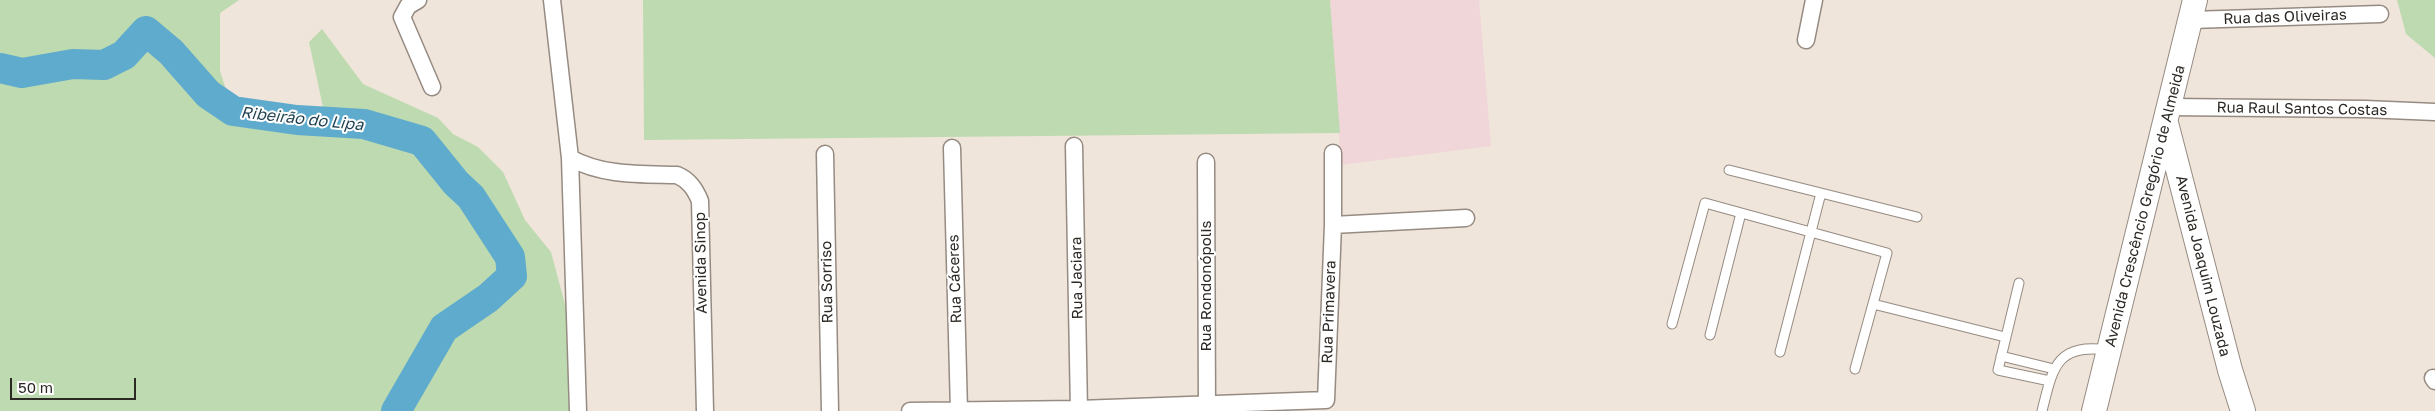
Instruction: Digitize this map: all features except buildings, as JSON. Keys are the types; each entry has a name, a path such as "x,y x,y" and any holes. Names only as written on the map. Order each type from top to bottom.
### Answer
{"main road":[{"name":"Avenida Crescêncio Gregório de Almeida","path":"2094,411 2193,10"},
{"name":"Avenida Joaquim Louzada","path":"2167,113 2230,370 2243,411"}],"street":[{"path":"418,0 408,6 402,17 432,86"},
{"path":"552,0 570,158 578,411"},
{"path":"1806,40 1814,0"},
{"name":"Rua das Oliveiras","path":"2193,10 2380,14"},
{"name":"Rua Raul Santos Costas","path":"2167,113 2365,109 2435,112"},
{"name":"Rua Jaciara","path":"1074,146 1079,410"},
{"name":"Rua Cáceres","path":"952,148 959,410"},
{"name":"Rua Primavera","path":"1207,408 1326,400 1333,225 1333,153"},
{"name":"Rua Sorriso","path":"825,154 830,411"},
{"name":"Avenida Sinop","path":"570,158 593,169 606,172 677,175 683,178 695,190 700,200 705,411"},
{"name":"Rua Rondonópolis","path":"1206,162 1207,408"},
{"path":"1333,225 1466,218"},
{"path":"910,411 1207,408"}],"lane":[{"path":"1729,170 1917,217"},
{"path":"1780,352 1821,193"},
{"path":"1672,324 1705,204 1887,253 1855,369"},
{"path":"1710,336 1741,213"},
{"path":"2019,283 1998,370 2050,381"},
{"path":"1873,304 2006,337"},
{"path":"2042,411 2054,368 2061,359 2087,347 2109,350"},
{"path":"2001,356 2054,368"}],"shaded area":[{"path":"1330,0 1479,0 1491,146 1341,165"}],"green space":[{"path":"0,0 239,0 220,13 220,71 233,111 326,121 309,42 322,29 363,84 438,118 453,134 478,147 503,172 525,220 551,252 570,323 571,411 0,411"},
{"path":"643,0 1330,0 1340,133 644,140"},
{"path":"2397,0 2435,0 2435,58 2406,34"}],"waterway":[{"name":"Ribeirão do Lipa","path":"0,68 22,73 73,64 104,65 124,55 146,31 171,52 208,94 233,111 297,120 364,124 422,141 456,183 471,197 510,257 512,276 488,298 444,328 396,411"}]}
